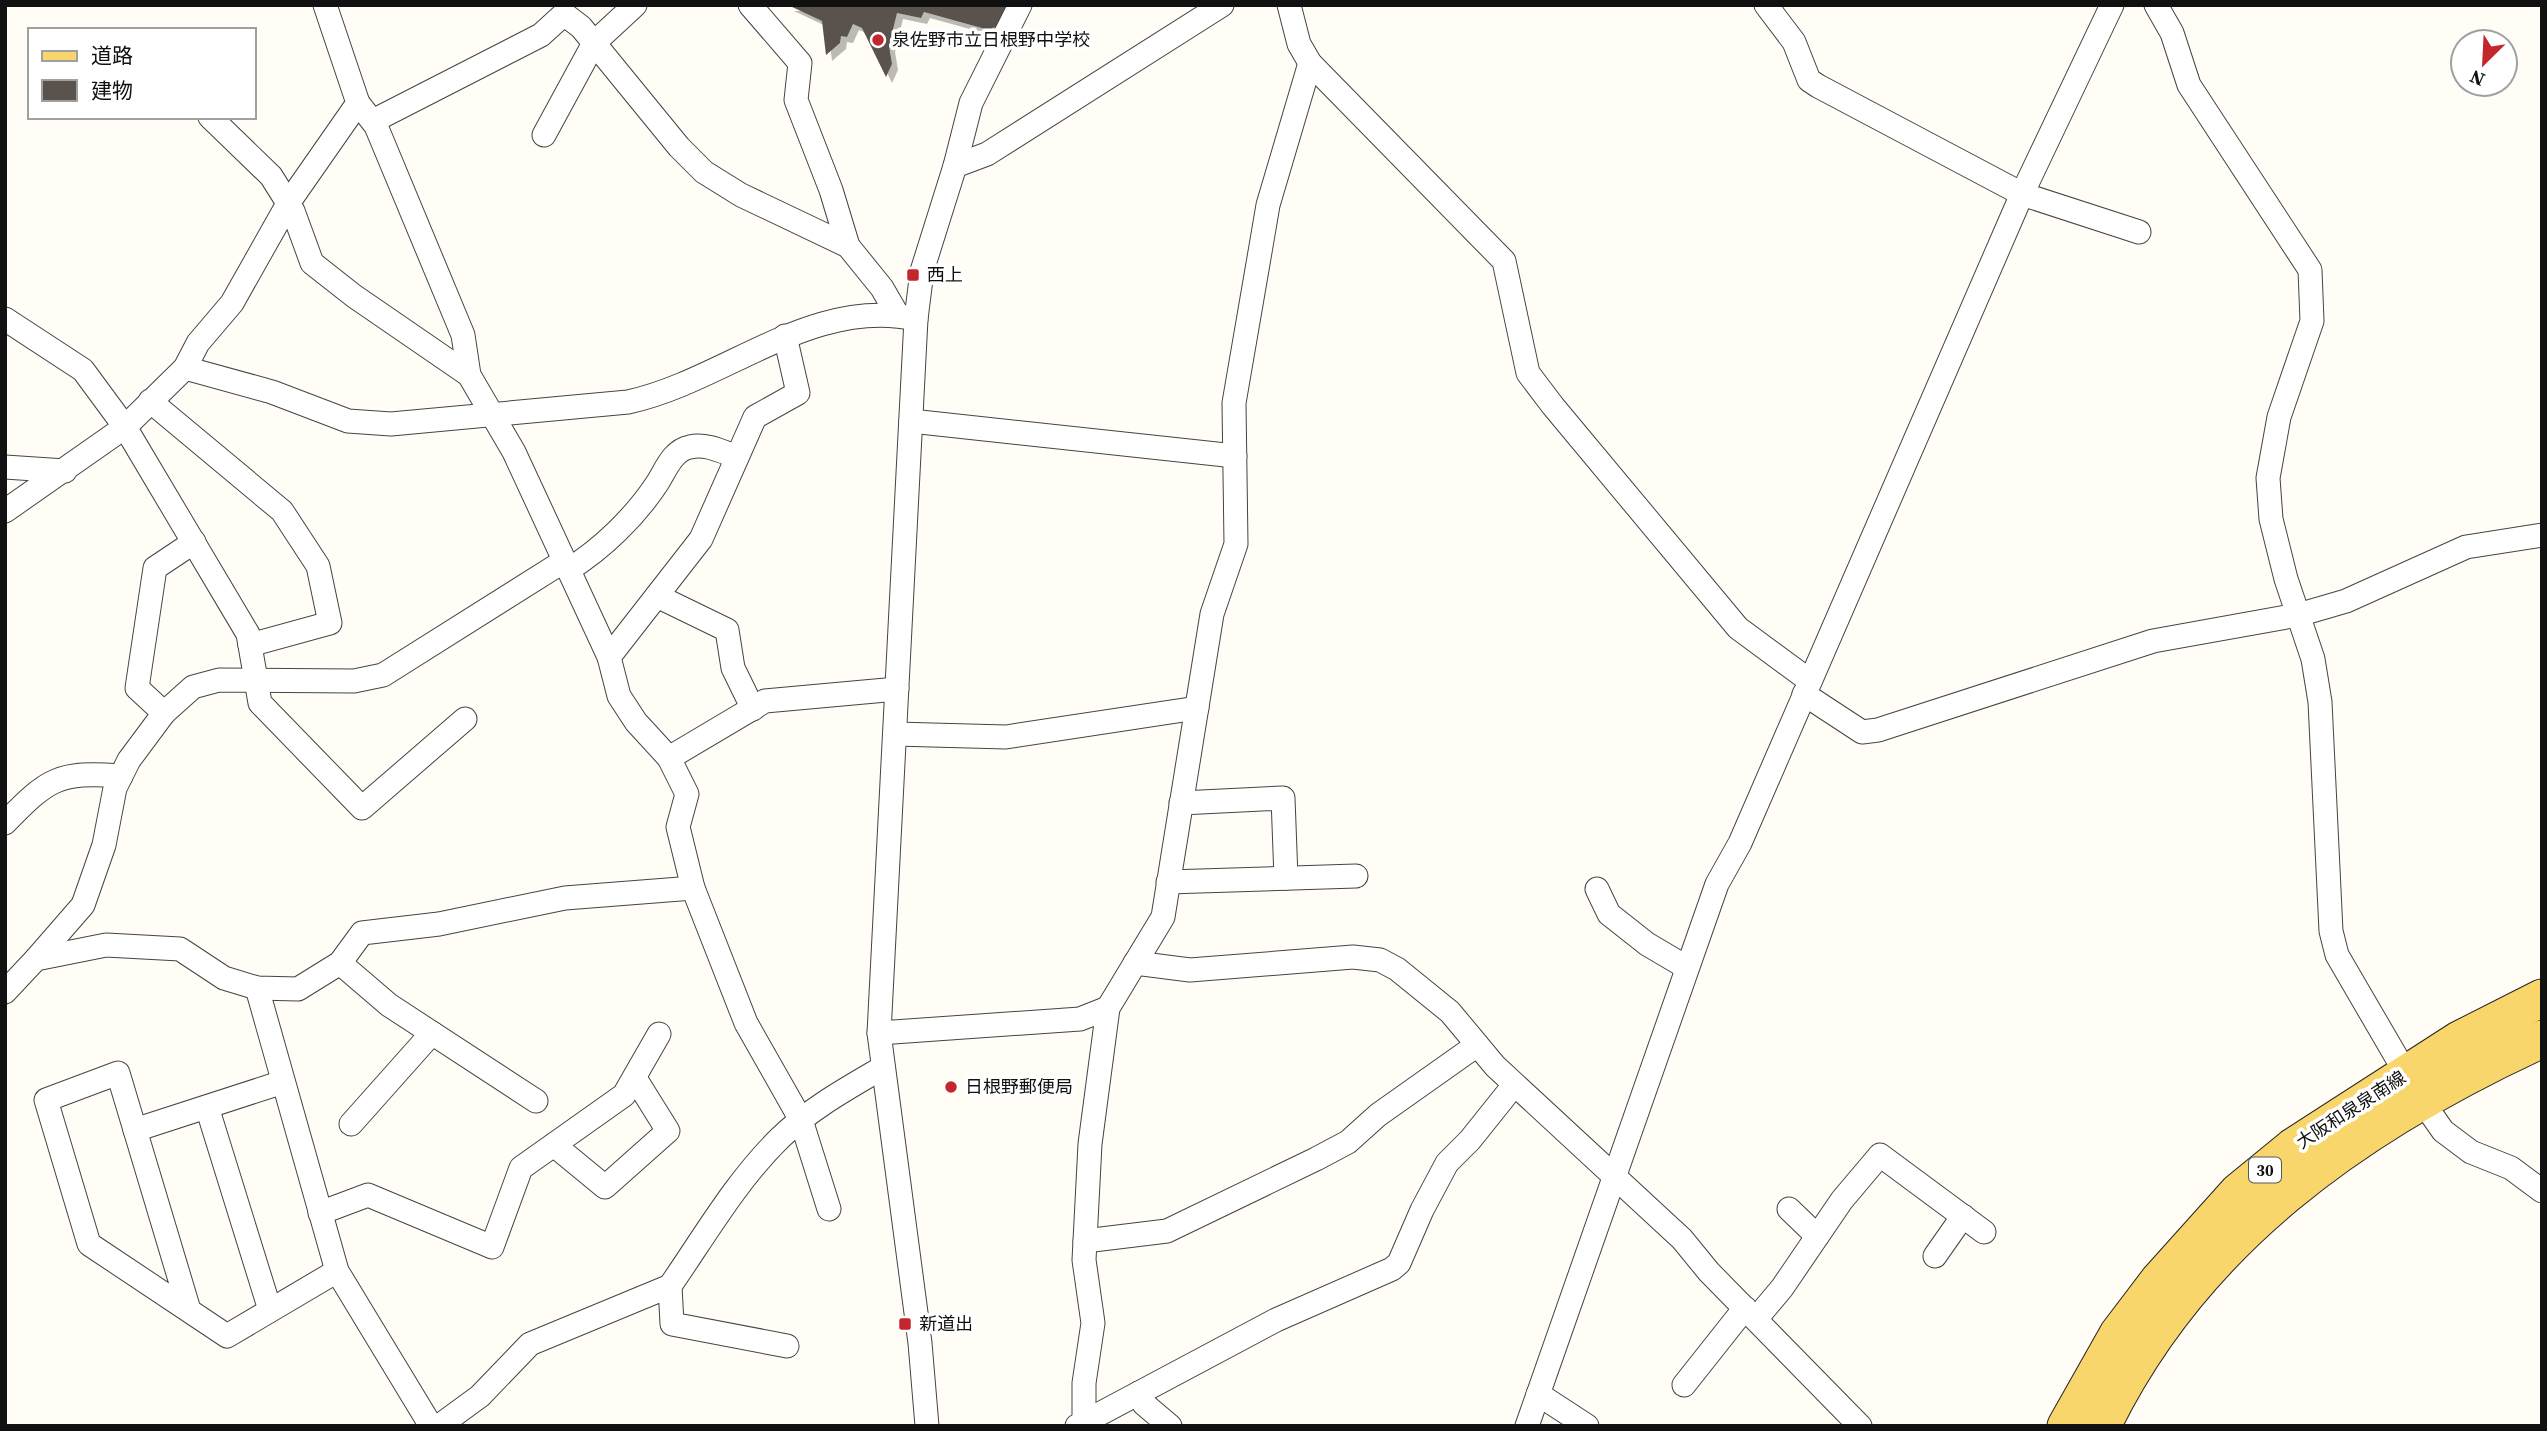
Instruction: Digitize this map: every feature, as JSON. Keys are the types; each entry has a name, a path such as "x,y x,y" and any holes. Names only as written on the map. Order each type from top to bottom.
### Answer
{"main road":[{"name":"大阪和泉泉南線","path":"2102,1426 2138,1359 2176,1305 2229,1245 2415,1088 2459,1040 2542,998"},
{"name":"大阪和泉泉南線","path":"2066,1426 2118,1335 2159,1280 2238,1192 2293,1147 2415,1088 2495,1061 2542,1040"}],"street":[{"path":"325,5 365,112 463,335 468,375 514,452 609,657 619,696 636,722 669,758 687,794 678,827 694,888 746,1023 801,1120 829,1209"},
{"path":"544,135 594,43 635,5"},
{"path":"750,5 800,63 796,100 831,190 848,246 907,317"},
{"path":"927,1426 920,1343 879,1033 911,421 907,317 955,166 971,103 1020,5"},
{"path":"955,166 987,154 1222,5"},
{"path":"1289,5 1299,44 1310,63 1504,261 1528,373 1553,406 1738,628 1862,732 1878,730 2152,641 2298,614 2346,601 2466,547 2542,535"},
{"path":"1766,5 1794,42 1809,80 2022,194 2139,232"},
{"path":"1527,1426 1717,884 1740,843 2022,194 2112,5"},
{"path":"2156,5 2172,33 2189,85 2309,271 2312,321 2279,417 2268,478 2271,519 2313,659 2320,702 2331,932 2337,955 2415,1088 2455,1143 2511,1168 2542,1191"},
{"path":"5,511 125,427 186,368 198,343 232,303 289,202 365,112 541,35 564,14 581,27 679,148 704,172 741,195 848,246"},
{"path":"1081,1425 1093,1323 1084,1260 1090,1144 1108,1007 1163,917 1212,614 1236,544 1234,403 1268,205 1310,63"},
{"path":"212,119 271,176 289,202 312,263 354,296 468,375"},
{"path":"186,368 272,393 348,421 391,424 628,402 658,396 803,328 907,317"},
{"path":"5,319 83,370 125,427 248,634 260,703 362,808 465,719"},
{"path":"609,657 701,539 755,417 798,393 785,336"},
{"path":"150,401 282,511 318,566 330,623 250,645"},
{"path":"911,421 1235,456"},
{"path":"5,992 83,905 104,845 115,788 128,760 164,713 193,687 219,680 354,681 383,675 566,565 624,524 651,492 677,452 690,447 706,447 737,457"},
{"path":"5,467 65,471"},
{"path":"164,713 136,688 155,568 194,542"},
{"path":"657,596 727,630 733,668 753,709"},
{"path":"669,758 765,701 897,689"},
{"path":"895,734 1006,737 1197,708"},
{"path":"5,823 53,780 80,773 121,776"},
{"path":"1181,803 1283,798 1286,878"},
{"path":"1168,882 1356,876"},
{"path":"36,958 106,945 180,949 224,978 257,988 298,989 340,963 362,933 439,924 565,898 694,888"},
{"path":"1597,888 1609,914 1647,944 1686,967"},
{"path":"1135,963 1190,970 1353,957 1380,960 1428,992 1514,1085 1682,1239 1709,1272 1860,1426"},
{"path":"340,963 389,1005 536,1101"},
{"path":"257,988 337,1270 431,1426"},
{"path":"879,1033 1080,1019 1108,1007"},
{"path":"351,1124 432,1033"},
{"path":"320,1213 368,1195 492,1247 521,1168 624,1095 659,1034"},
{"path":"1085,1241 1167,1231 1316,1159 1348,1142 1378,1115 1477,1045"},
{"path":"439,1426 480,1396 530,1344 670,1286 749,1173 801,1120 882,1069"},
{"path":"188,1310 118,1073 46,1100 89,1244 188,1310 227,1336 337,1270"},
{"path":"554,1145 604,1187 668,1131 635,1078"},
{"path":"135,1130 283,1082"},
{"path":"1081,1425 1276,1320 1392,1269 1399,1263 1422,1210 1447,1163 1470,1140 1514,1085"},
{"path":"207,1107 270,1310"},
{"path":"1685,1386 1751,1313 1782,1288 1817,1236 1880,1155 1984,1232"},
{"path":"1789,1209 1817,1236"},
{"path":"1935,1256 1963,1216"},
{"path":"670,1286 672,1324 787,1346"},
{"path":"1139,1393 1144,1404 1170,1426"},
{"path":"1538,1394 1587,1426"}],"building":[{"name":"泉佐野市立日根野中学校","path":"788,5 1014,5 1005,22 989,30 924,12 921,18 897,13 889,46 892,64 886,77 862,28 853,24 847,37 841,36 840,43 826,55 822,21"}],"place":[{"name":"泉佐野市立日根野中学校","path":"878,40"},
{"name":"西上","path":"913,275"},
{"name":"日根野郵便局","path":"951,1087"},
{"name":"新道出","path":"905,1324"}]}
